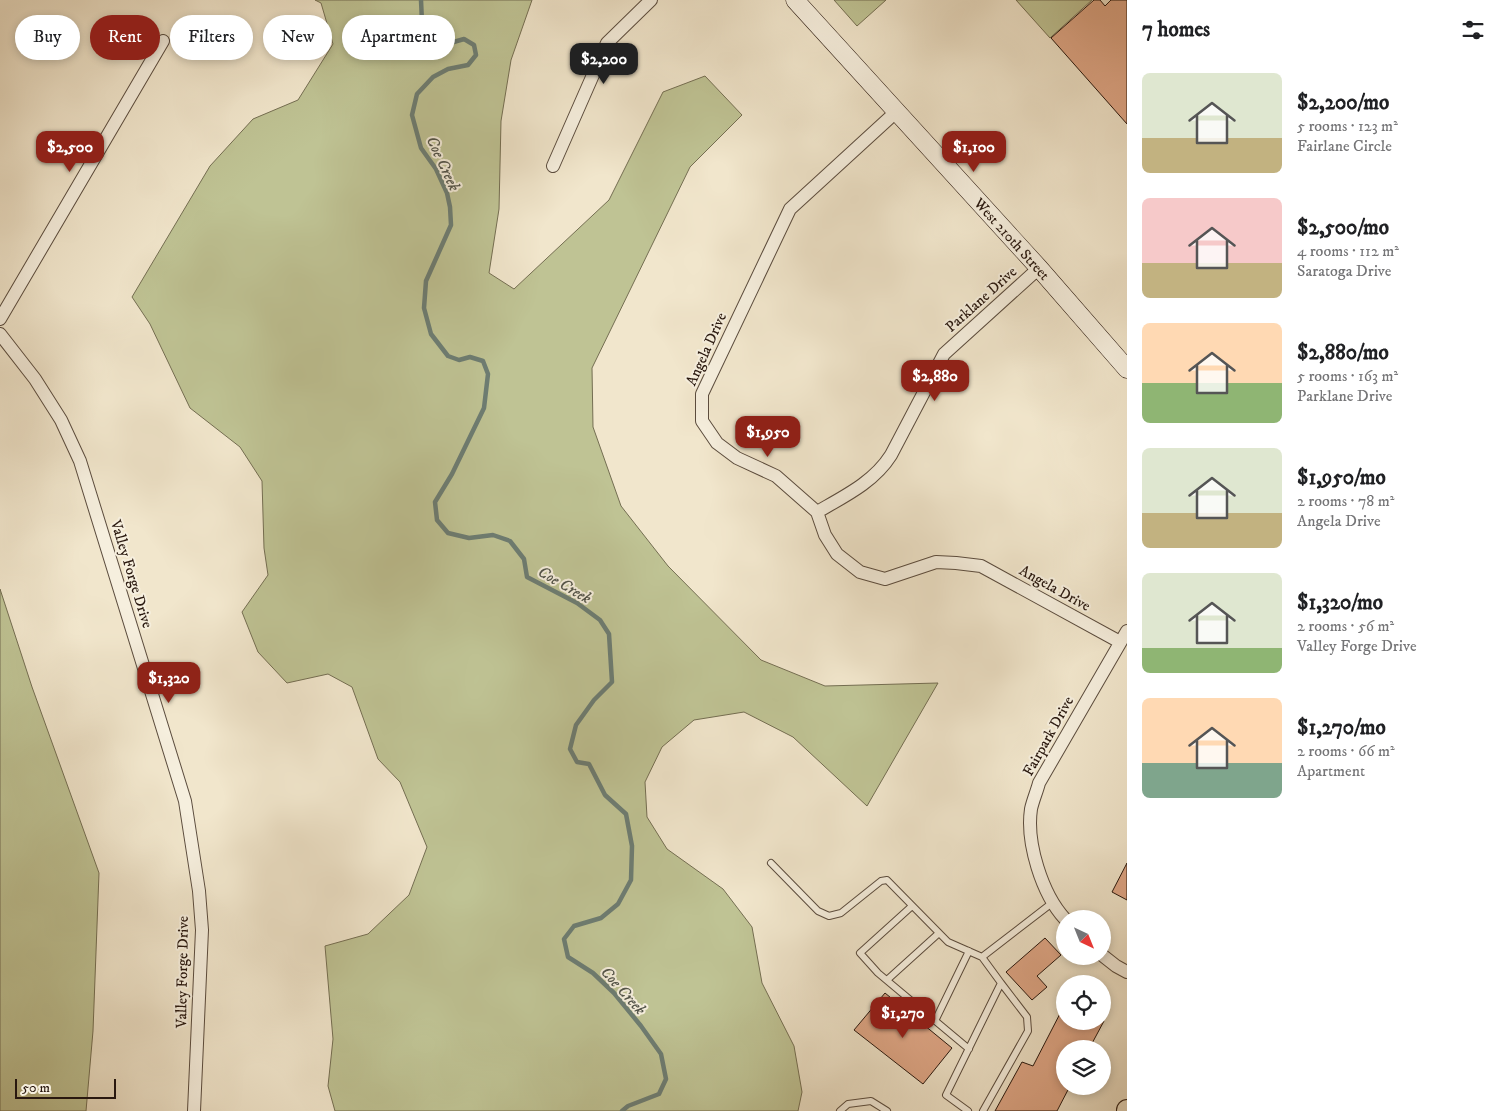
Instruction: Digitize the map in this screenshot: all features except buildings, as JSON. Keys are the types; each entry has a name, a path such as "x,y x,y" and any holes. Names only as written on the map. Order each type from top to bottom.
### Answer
{"street":[{"path":"553,166 607,43 651,0"},
{"name":"West 210th Street","path":"795,0 1039,268 1127,368"},
{"path":"0,318 163,40"},
{"name":"Angela Drive","path":"896,111 790,209 702,394 702,421 717,443 736,458 776,476 818,512 825,535 837,554 860,572 885,579 936,562 981,566 1120,642"},
{"name":"Parklane Drive","path":"818,512 852,492 872,478 883,467 944,354 1039,268"},
{"name":"Valley Forge Drive","path":"0,334 46,395 61,420 80,461 185,801 202,930 194,1111"},
{"name":"Fairpark Drive","path":"1057,910 1040,876 1031,842 1031,809 1039,783 1127,631"},
{"path":"1111,962 1127,972"}],"lane":[{"path":"771,863 818,911 829,916 841,913 881,881 887,880 948,942 982,957 1027,1017 1028,1031 983,1111"},
{"path":"982,957 1052,902"},
{"path":"912,906 860,953 887,980 969,1049"},
{"path":"887,980 939,933"},
{"path":"936,1021 969,951"},
{"path":"968,1111 946,1095 1001,983"},
{"path":"840,1111 848,1104 871,1101 887,1111"}],"green space":[{"path":"315,0 532,0 511,60 501,121 499,209 489,273 514,289 609,200 663,92 705,76 742,115 690,167 592,368 593,427 621,506 668,566 761,660 825,686 938,683 867,806 793,737 744,712 694,720 662,747 645,782 647,817 667,849 723,889 752,927 762,983 794,1046 802,1092 798,1111 335,1111 328,1086 333,1039 325,946 368,934 409,895 427,847 400,782 378,759 352,687 328,674 287,683 258,652 242,612 268,575 264,548 262,481 240,447 190,408 150,324 132,297 210,166 253,119 298,100 323,60 332,60 332,15 325,15 321,3"},
{"path":"834,0 886,0 857,26"},
{"path":"1016,0 1092,0 1050,38"},
{"path":"0,589 32,687 99,873 93,1031 86,1111 0,1111"}],"waterway":[{"name":"Coe Creek","path":"421,0 424,44 433,48 464,39 474,45 476,55 468,65 448,69 433,77 417,94 412,115 421,148 436,169 447,193 450,207 451,225 426,281 424,308 431,334 448,356 459,360 470,357 483,361 488,374 484,408 452,474 435,502 437,520 448,533 469,538 493,535 510,541 524,559 527,577 577,603 600,620 609,634 612,682 594,700 576,725 570,749 577,762 589,764 605,795 626,814 632,846 631,880 618,904 601,918 574,926 564,939 568,957 593,973 614,993 661,1054 666,1079 659,1094 628,1106 622,1111"}]}
